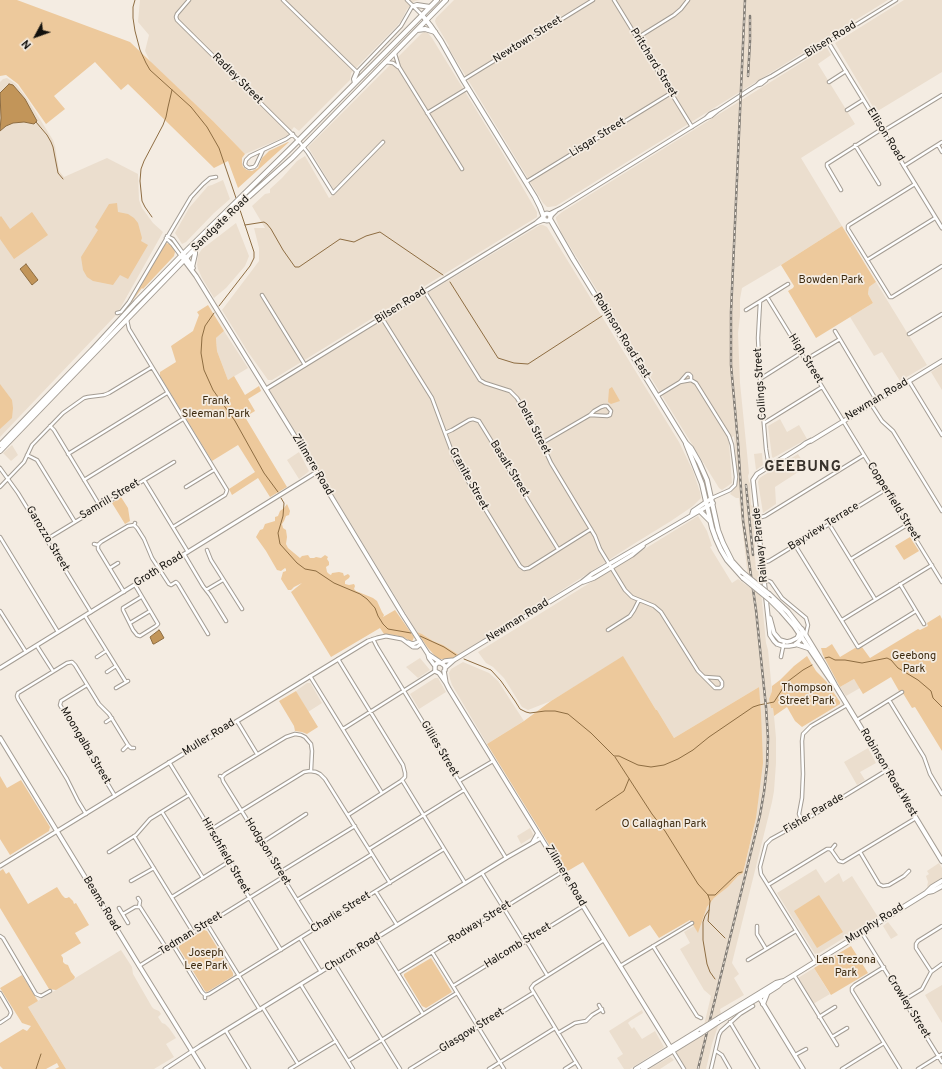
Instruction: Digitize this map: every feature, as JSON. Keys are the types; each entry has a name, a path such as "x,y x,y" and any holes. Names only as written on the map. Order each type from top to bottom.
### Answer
{"main road":[{"name":"Sandgate Road","path":"0,451 124,328 127,319 232,205 437,0"},
{"name":"Sandgate Road","path":"0,445 141,297 195,248 242,202 284,166 446,0"},
{"path":"413,6 417,5 430,7"},
{"name":"Robinson Road East","path":"422,15 435,32 540,207 686,443 700,477 716,539 721,550 731,566 770,600"},
{"path":"417,30 425,29 435,32"},
{"path":"354,83 357,72"},
{"path":"192,266 195,248"},
{"name":"Zillmere Road","path":"184,257 192,266 196,276"},
{"name":"Zillmere Road","path":"184,257 435,666"},
{"name":"Newman Road","path":"754,477 806,442 812,440 942,361"},
{"name":"Robinson Road East","path":"686,443 691,448 707,480 718,530 724,548 732,561 742,572 769,594"},
{"name":"Railway Parade","path":"754,477 753,481 769,627 771,637 777,644 783,644"},
{"name":"Newman Road","path":"691,515 693,511 712,501"},
{"name":"Newman Road","path":"445,670 454,660 582,582 594,578 610,566 632,555 645,543 700,511 707,504"},
{"path":"700,511 711,521"},
{"name":"Robinson Road West","path":"769,594 802,628 942,861"},
{"name":"Robinson Road West","path":"770,600 784,614 826,675 835,685"},
{"path":"796,644 799,641 802,628"},
{"path":"783,644 793,641 800,636"},
{"path":"783,644 789,646 796,644 808,648"},
{"name":"Zillmere Road","path":"428,654 441,663"},
{"name":"Newman Road","path":"441,663 454,660"},
{"path":"437,663 441,663 444,665 445,670 439,674 435,671 435,666 437,663"},
{"name":"Zillmere Road","path":"445,670 446,683"},
{"name":"Zillmere Road","path":"439,674 672,1049"},
{"name":"Beams Road","path":"0,738 203,1069"},
{"path":"534,842 538,832"},
{"name":"Murphy Road","path":"926,893 942,881"},
{"name":"Murphy Road","path":"759,996 767,993 926,893 942,886"},
{"name":"Murphy Road","path":"672,1049 759,996 776,983 784,981"},
{"path":"764,1004 767,993"},
{"path":"759,996 803,1069"},
{"path":"636,1069 672,1049"},
{"path":"642,1069 672,1049"}],"street":[{"name":"Radley Street","path":"189,0 178,12 176,17 179,22 304,146 332,193 382,142"},
{"path":"283,0 357,72 401,26 413,6"},
{"path":"407,0 422,15"},
{"name":"Newtown Street","path":"463,80 593,0"},
{"name":"Pritchard Street","path":"614,0 692,127"},
{"path":"637,38 674,15 688,0"},
{"name":"Bilsen Road","path":"266,389 711,116 757,85 762,84 766,80 896,0"},
{"name":"Ellison Road","path":"828,42 942,228"},
{"path":"394,53 399,67 462,169"},
{"path":"385,62 393,63 399,67"},
{"path":"829,82 846,71"},
{"path":"427,113 468,88"},
{"name":"Lisgar Street","path":"526,182 671,93"},
{"path":"841,190 826,164 855,145 942,95"},
{"path":"846,110 863,100"},
{"path":"263,150 254,167 249,168 246,166 245,162 247,158 293,134"},
{"path":"904,166 942,142"},
{"path":"855,145 879,184"},
{"path":"938,145 942,152"},
{"path":"117,313 121,312 129,302 194,192 208,180 216,177"},
{"path":"915,184 849,225 848,228 866,260 890,297 942,266"},
{"path":"866,260 935,218"},
{"name":"Zillmere Road","path":"167,237 173,239 184,257"},
{"path":"746,310 788,284"},
{"name":"Delta Street","path":"425,292 479,379 485,383 510,391 516,396 532,422 553,466 591,529 610,566 627,592 639,600 657,608 663,614 698,671 706,677"},
{"path":"262,295 305,365"},
{"name":"High Street","path":"767,297 843,421"},
{"name":"Collings Street","path":"760,302 758,338 760,379 767,459 771,466"},
{"path":"909,334 942,314"},
{"name":"Granite Street","path":"382,318 432,398 455,460 520,566 527,568 591,529"},
{"path":"127,319 124,328 152,367 227,492 225,495 173,527"},
{"path":"835,331 876,401"},
{"path":"805,360 840,339"},
{"path":"760,379 801,353"},
{"path":"0,487 24,462 31,446 63,413 81,400 88,397 109,393 152,367"},
{"path":"657,396 680,382 686,375 688,374 691,376 691,380 680,382"},
{"name":"Newman Road","path":"691,380 698,384 731,441 733,449 736,477 735,485 730,490 712,501"},
{"path":"909,381 942,435"},
{"path":"764,423 822,387"},
{"path":"68,454 167,393"},
{"path":"871,404 882,421 893,431 942,511"},
{"path":"542,443 590,415 602,406 608,407 611,411 610,415 607,416 590,415"},
{"path":"84,480 183,419"},
{"name":"Basalt Street","path":"445,433 468,420 473,419 479,421 558,549"},
{"name":"Copperfield Street","path":"843,421 942,582"},
{"path":"50,426 54,430 100,506"},
{"path":"27,455 37,460 75,522"},
{"path":"758,518 765,516 864,455"},
{"name":"Samrill Street","path":"47,539 174,462"},
{"name":"Garozzo Street","path":"0,468 18,493 91,612"},
{"path":"186,487 214,470"},
{"name":"Groth Road","path":"0,668 317,472"},
{"path":"144,480 173,527 206,590 226,621"},
{"name":"Bayview Terrace","path":"762,563 769,561 885,490"},
{"path":"98,545 128,526 134,524 169,584 176,582 178,584 208,634"},
{"path":"829,524 875,599"},
{"path":"851,559 907,525"},
{"path":"0,537 58,632"},
{"path":"94,544 98,545"},
{"path":"98,545 98,549 124,592"},
{"path":"795,545 858,647 916,611"},
{"path":"207,550 211,560 242,610"},
{"path":"110,568 118,563"},
{"path":"842,620 932,565"},
{"path":"206,590 223,580"},
{"name":"Robinson Road West","path":"765,581 771,582 776,591 784,600 807,620 808,625 805,634"},
{"path":"900,584 924,624"},
{"path":"134,585 158,625 142,636 139,636 130,623 123,608 141,597"},
{"path":"608,630 630,616 636,608 639,600"},
{"path":"0,611 26,652"},
{"path":"130,623 150,611"},
{"path":"85,616 106,651 127,681 116,688"},
{"name":"Muller Road","path":"0,866 368,641 382,636 402,639 413,647 420,642"},
{"name":"Gillies Street","path":"373,639 506,858"},
{"path":"781,656 783,644"},
{"path":"37,646 53,671"},
{"path":"97,657 106,651"},
{"path":"338,659 404,769 405,776 402,780 347,815"},
{"path":"86,814 18,699 17,694 68,662 72,662 99,704 108,712 128,745 131,748 134,748"},
{"path":"107,672 116,666"},
{"path":"343,729 435,671"},
{"path":"310,676 382,793"},
{"path":"706,677 720,679 722,682 721,687 717,688 706,677"},
{"name":"Moongalba Street","path":"87,685 62,700 60,706 115,796"},
{"path":"856,720 902,692"},
{"path":"890,700 924,757 930,774 942,794"},
{"path":"802,822 799,814 802,798 803,734 811,726 847,705"},
{"path":"106,722 112,718"},
{"path":"237,721 257,754 295,734 301,735 307,739 312,746 311,771"},
{"path":"123,750 128,745"},
{"name":"Hodgson Street","path":"257,754 221,776 241,811 315,929"},
{"path":"459,782 494,761"},
{"name":"Hirschfield Street","path":"169,762 230,861 249,898 281,950"},
{"name":"Fisher Parade","path":"768,885 760,870 767,842 887,770"},
{"path":"210,830 302,774 308,771 318,772 323,777 355,826 390,883"},
{"path":"402,780 465,883"},
{"path":"369,849 464,790"},
{"path":"109,852 134,836 148,821 189,795"},
{"path":"162,812 203,878"},
{"path":"261,843 306,814"},
{"path":"831,850 838,860 842,862 916,818"},
{"path":"280,872 355,826"},
{"path":"134,836 193,932"},
{"name":"Church Road","path":"165,1069 465,883 541,838"},
{"path":"815,962 768,885 826,850 831,850 835,845"},
{"name":"Charlie Street","path":"173,945 205,996 444,849"},
{"path":"860,852 882,886 888,885 904,876 909,871"},
{"path":"297,900 372,854"},
{"path":"172,897 230,861"},
{"path":"131,881 154,868"},
{"name":"Rodway Street","path":"398,973 562,872"},
{"path":"482,873 524,941 527,942 548,975"},
{"name":"Tedman Street","path":"139,966 283,877"},
{"path":"376,892 397,925"},
{"path":"138,898 140,901 139,907 167,949"},
{"name":"Halcomb Street","path":"453,986 583,906"},
{"path":"123,914 135,907 139,907"},
{"path":"119,908 128,923"},
{"path":"620,966 692,923"},
{"path":"207,924 260,1010"},
{"path":"757,926 756,934 766,949"},
{"path":"931,971 916,948 916,944 918,941 942,926"},
{"path":"748,960 796,931"},
{"name":"Crowley Street","path":"862,932 942,1062"},
{"path":"0,936 3,938 36,994 41,996 50,991"},
{"path":"300,938 321,972"},
{"path":"376,938 423,1014"},
{"path":"580,1069 531,988 533,984 604,940"},
{"path":"653,946 697,1016 701,1018"},
{"path":"432,952 504,1069"},
{"path":"335,964 400,1069"},
{"path":"904,1000 922,990 931,971 942,964"},
{"path":"884,967 855,985 852,992 900,1069"},
{"path":"794,975 837,1045"},
{"path":"301,985 353,1069"},
{"path":"0,993 11,1014 0,1023"},
{"path":"348,1061 457,993"},
{"name":"Glasgow Street","path":"410,1069 533,993"},
{"path":"558,1033 575,1023 586,1021 592,1015 602,1011 599,1005"},
{"path":"711,1069 720,1033 730,1022 753,1006"},
{"path":"820,1017 835,1007"},
{"path":"263,1008 298,1064"},
{"path":"730,1022 758,1069"},
{"path":"488,1069 555,1028"},
{"path":"832,1037 847,1028"},
{"path":"226,1031 249,1069"},
{"path":"290,1069 336,1041"},
{"path":"842,1069 884,1043"},
{"name":"Zillmere Road","path":"672,1049 684,1069"},
{"path":"795,1055 806,1049"},
{"path":"716,1051 722,1055 730,1069"},
{"path":"918,1069 942,1054"},
{"path":"565,1069 576,1062"}],"shaded area":[{"path":"140,0 420,0 415,1 407,9 397,26 351,73 350,80 299,131 294,127 287,136 245,154 213,121 151,63 145,51 149,35 138,22"},
{"path":"454,0 888,0 556,206 547,207 543,203 448,47 449,46 436,24 436,18"},
{"path":"904,0 942,0 942,72 876,112 835,43"},
{"path":"424,32 428,33 432,38 499,147 537,212 537,217 272,380 268,380 248,352 222,310 259,261 259,248 254,228 265,228 252,206 265,194 270,193 270,189 297,161 305,156 329,198 336,193 308,147"},
{"path":"827,48 831,55 818,64 855,124 801,158 842,226 742,288 740,299 738,333 740,383 749,473 748,476 755,529 754,548 756,568 759,571 772,691 769,699 773,708 774,716 776,763 772,802 732,963 739,974 734,978 744,995 720,1009 721,1015 704,1025 711,996 704,990 680,949 690,943 684,932 694,926 698,932 707,907 714,898 743,873 756,818 759,687 674,738 623,657 551,701 528,710 522,707 504,678 493,667 486,663 478,652 698,516 707,531 712,546 710,547 732,583 738,579 749,587 739,498 736,498 730,494 738,480 734,436 728,440 732,483 722,490 719,488 561,232 556,217"},
{"path":"7,78 16,84 26,97 53,140 59,171 64,177 107,158 138,174 139,200 142,208 153,223 163,232 117,314 0,437 0,82"},
{"path":"9,84 13,85 25,99 37,121 34,124 24,122 13,123 0,131 0,93"},
{"path":"223,180 230,199 186,242 182,244 175,233 189,208 208,186"},
{"path":"236,223 249,256 245,266 226,288 214,298 198,269 198,255 202,249"},
{"path":"540,225 547,227 679,442 693,471 701,498 693,506 671,521 460,656 443,645 417,632 269,389"},
{"path":"26,264 38,280 32,285 20,269"},
{"path":"876,282 927,365 900,381 882,352 874,356 850,317 873,303 868,294 869,287"},
{"path":"224,331 248,368 228,380 217,351 216,338"},
{"path":"942,365 942,390 931,372"},
{"path":"780,419 787,432 799,425 807,439 773,458 768,426"},
{"path":"12,445 18,455 11,461 3,453"},
{"path":"299,452 309,471 299,479 287,460"},
{"path":"762,453 763,465 756,470 754,454"},
{"path":"798,454 806,467 775,487 776,504 763,513 758,482 759,479"},
{"path":"159,630 164,638 153,644 150,637"},
{"path":"420,658 430,670 418,678 406,667"},
{"path":"463,662 489,673 498,681 524,721 487,744 452,685 450,679 449,673 451,669"},
{"path":"435,678 438,678 446,692 419,709 410,694"},
{"path":"854,679 860,688 846,696 840,687"},
{"path":"307,683 311,684 322,703 308,712 296,691"},
{"path":"868,748 876,763 860,772 865,780 857,785 844,762"},
{"path":"530,828 534,836 521,844 517,836"},
{"path":"939,863 942,868 942,878 927,887 928,882 926,876 929,874 927,871"},
{"path":"816,869 825,883 839,873 843,882 852,876 878,917 818,954 815,954 777,893"},
{"path":"888,922 898,935 891,939 883,926"},
{"path":"121,950 132,967 133,974 152,1007 161,1014 158,1017 176,1038 166,1044 174,1057 154,1069 66,1069 28,1007"},
{"path":"814,968 830,994 813,1004 798,978"},
{"path":"942,985 942,1023 925,995"},
{"path":"642,1010 643,1013 628,1023 632,1029 634,1027 642,1039 655,1031 664,1047 630,1069 624,1069 617,1058 623,1054 609,1031"},
{"path":"718,1025 706,1069 686,1069 677,1054 677,1051"},
{"path":"670,1057 674,1060 660,1069 649,1069"}],"green space":[{"path":"0,0 17,0 130,42 213,121 245,154 242,158 242,163 243,167 247,170 252,171 258,168 262,158 269,151 289,142 238,188 228,161 214,168 128,84 121,90 95,62 54,96 65,109 46,124 18,84 6,75 0,76"},
{"path":"117,203 118,212 128,214 138,223 142,238 141,241 148,245 128,279 120,275 113,285 93,281 87,277 83,270 81,257 98,230 95,227 109,204"},
{"path":"32,212 48,235 14,259 0,239 0,217 1,216 10,229"},
{"name":"Bowden Park","path":"842,226 876,282 869,287 868,294 873,303 816,338 788,291 794,286 781,265"},
{"path":"166,243 172,245 175,252 174,256 143,289 142,288 130,304 129,303"},
{"name":"Frank Sleeman Park","path":"208,305 224,331 216,338 217,351 228,380 234,376 245,395 259,386 261,391 248,399 255,411 245,417 287,487 270,497 258,478 232,495 229,489 255,472 238,445 212,461 160,376 160,372 176,362 171,346 193,331 199,315 197,312"},
{"path":"0,384 12,400 13,408 12,418 0,429"},
{"path":"612,387 620,401 611,404 608,402 609,389"},
{"path":"121,497 128,508 130,521 125,524 112,503"},
{"path":"287,504 290,511 289,515 286,516 282,524 283,528 286,530 286,544 288,548 300,558 308,555 310,558 321,558 325,555 328,557 327,559 329,565 326,567 327,572 331,575 332,573 339,572 343,573 344,576 348,574 350,576 345,581 345,584 354,584 354,589 356,591 377,601 384,615 383,617 395,610 414,637 412,642 395,635 384,634 380,628 331,657 291,592 302,583 291,590 288,590 281,579 283,572 286,571 286,569 285,568 281,571 277,570 256,537 260,530 263,529 265,524 275,521 275,517 278,516 280,511"},
{"path":"910,537 919,551 904,560 895,546"},
{"name":"Geebong Park","path":"940,615 942,619 942,751 915,707 912,708 901,690 899,691 891,677 863,694 854,679 840,687 823,655 821,648 826,648 832,644 840,657 855,648 859,649 862,647 870,658 918,629 920,630 928,626 927,623"},
{"path":"417,632 459,655 446,659 437,658"},
{"name":"O Callaghan Park","path":"623,656 674,738 759,687 763,763 756,818 743,873 714,898 707,907 698,933 690,920 659,938 650,925 629,937 583,862 566,872 487,744 524,721 551,701"},
{"name":"Thompson Street Park","path":"807,656 816,671 826,681 840,704 802,727 795,721 787,707 774,716 773,708 771,708 769,699 772,686"},
{"path":"296,691 318,727 307,734 295,731 294,726 279,701"},
{"path":"0,776 7,788 21,780 50,827 49,831 10,855 0,839"},
{"path":"3,869 6,874 9,872 28,904 57,887 65,898 69,897 74,904 76,903 89,925 75,933 81,943 61,955 63,962 68,965 75,977 56,990 49,989 0,908 0,871"},
{"path":"819,895 843,932 817,948 794,911"},
{"name":"Joseph Lee Park","path":"204,930 207,931 233,973 233,976 207,992 179,948 179,946"},
{"name":"Len Trezona Park","path":"851,946 868,973 831,995 814,968"},
{"path":"431,958 452,992 426,1008 422,1006 404,974"},
{"path":"22,975 38,1001 28,1007 66,1069 55,1069 59,1067 57,1063 46,1069 3,1069 0,1066 0,1043 23,1029 27,1031 31,1026 22,1023 0,988"}],"waterway":[{"path":"135,0 133,7 135,31 140,50 146,63 150,70 191,107 207,127 219,148 236,198"},
{"path":"152,217 142,201 140,181 141,169 163,125 172,90"},
{"path":"36,122 51,142 58,173 63,179"},
{"path":"219,306 250,266 254,258 254,252 239,207"},
{"path":"245,225 264,222 267,224 295,267 299,267 340,239 354,242 366,236 380,232 443,275"},
{"path":"450,282 498,358 514,363 528,364 602,316"},
{"path":"214,313 205,326 202,337 201,353 204,370 213,390 235,421 264,473 278,492"},
{"path":"281,498 284,503 283,516 278,533 280,544 297,563 305,569 316,571 334,583 360,594 367,599 375,608 378,616 388,629 411,633"},
{"path":"420,636 444,647 456,655"},
{"path":"825,658 829,657 835,660 862,663 887,658 891,660 898,668 918,680 931,691 933,698 942,707"},
{"path":"464,659 491,670 501,681 520,709 530,713 555,711 568,714 591,733 614,756 619,756 638,765 651,767 664,765 678,759 753,707 774,702 787,682 812,665"},
{"path":"615,757 652,814 665,831 698,884 708,895 710,901 708,921 725,938"},
{"path":"596,810 624,791 629,779"},
{"path":"708,895 715,895 738,873 742,872"},
{"path":"709,910 703,922 703,940 707,964 715,979"},
{"path":"36,1069 41,1054"}],"railway":[{"path":"698,1069 760,815 767,766 768,738 766,707 756,610 743,520 731,365 731,312 745,0"},
{"path":"748,76 750,16"},
{"path":"746,485 753,555"}],"district":[{"name":"GEEBUNG","path":"803,468"}]}
